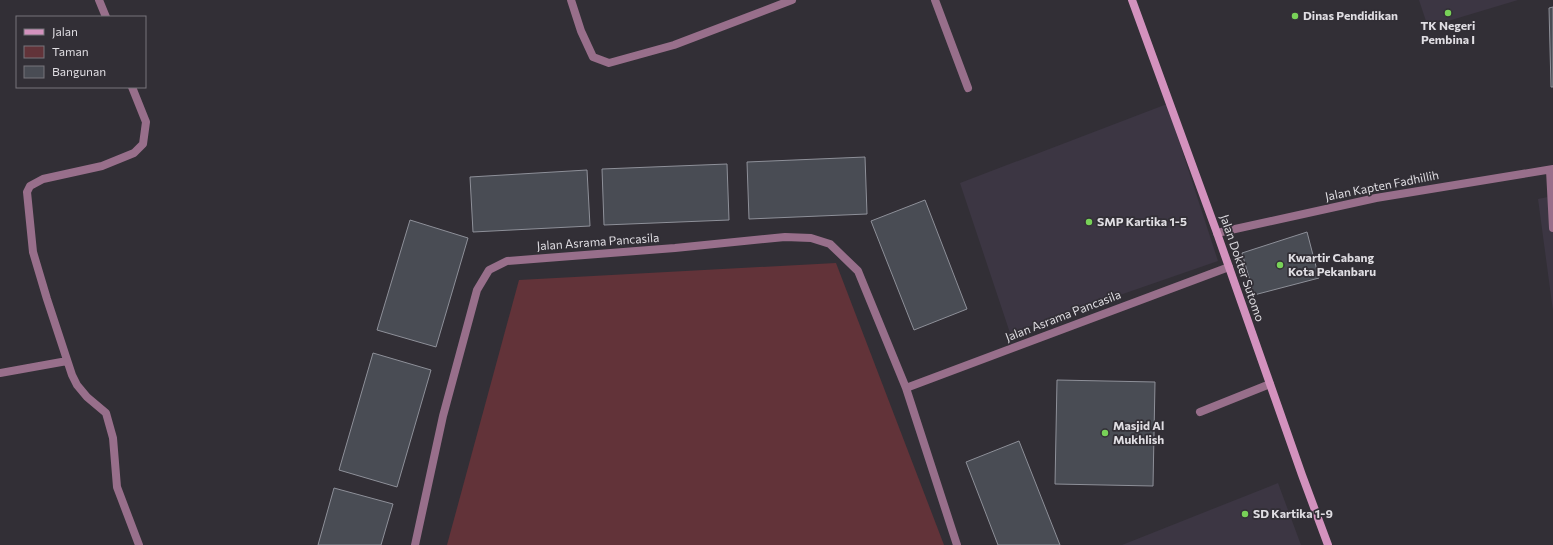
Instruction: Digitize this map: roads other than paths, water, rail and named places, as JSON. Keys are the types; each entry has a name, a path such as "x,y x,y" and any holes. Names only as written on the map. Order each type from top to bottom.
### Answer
{"main road":[{"name":"Jalan Dokter Sutomo","path":"1132,0 1328,545"}],"street":[{"path":"99,0 106,16"},
{"path":"571,0 580,31 593,57 609,63 674,45 792,0"},
{"path":"935,0 968,88"},
{"path":"132,88 146,122 143,144 134,153 102,166 43,179 30,186 27,192 33,252 46,299 67,361 77,385 87,397 106,413 113,438 117,486 139,545"},
{"path":"1552,169 1553,228"},
{"name":"Jalan Kapten Fadhillih","path":"1217,233 1376,198 1552,169"},
{"name":"Jalan Asrama Pancasila","path":"415,545 443,416 477,290 489,270 508,261 675,248 785,237 811,238 830,244 858,271 906,388 957,545"},
{"name":"Jalan Asrama Pancasila","path":"906,388 1229,267"},
{"path":"0,373 67,361"},
{"path":"1200,412 1270,384"}],"place":[{"name":"TK Negeri Pembina I","path":"1448,13"},
{"name":"Dinas Pendidikan","path":"1295,16"},
{"name":"SMP Kartika 1-5","path":"1089,222"},
{"name":"Kwartir Cabang Kota Pekanbaru","path":"1280,265"},
{"name":"Masjid Al Mukhlish","path":"1105,433"},
{"name":"SD Kartika 1-9","path":"1245,514"}]}
